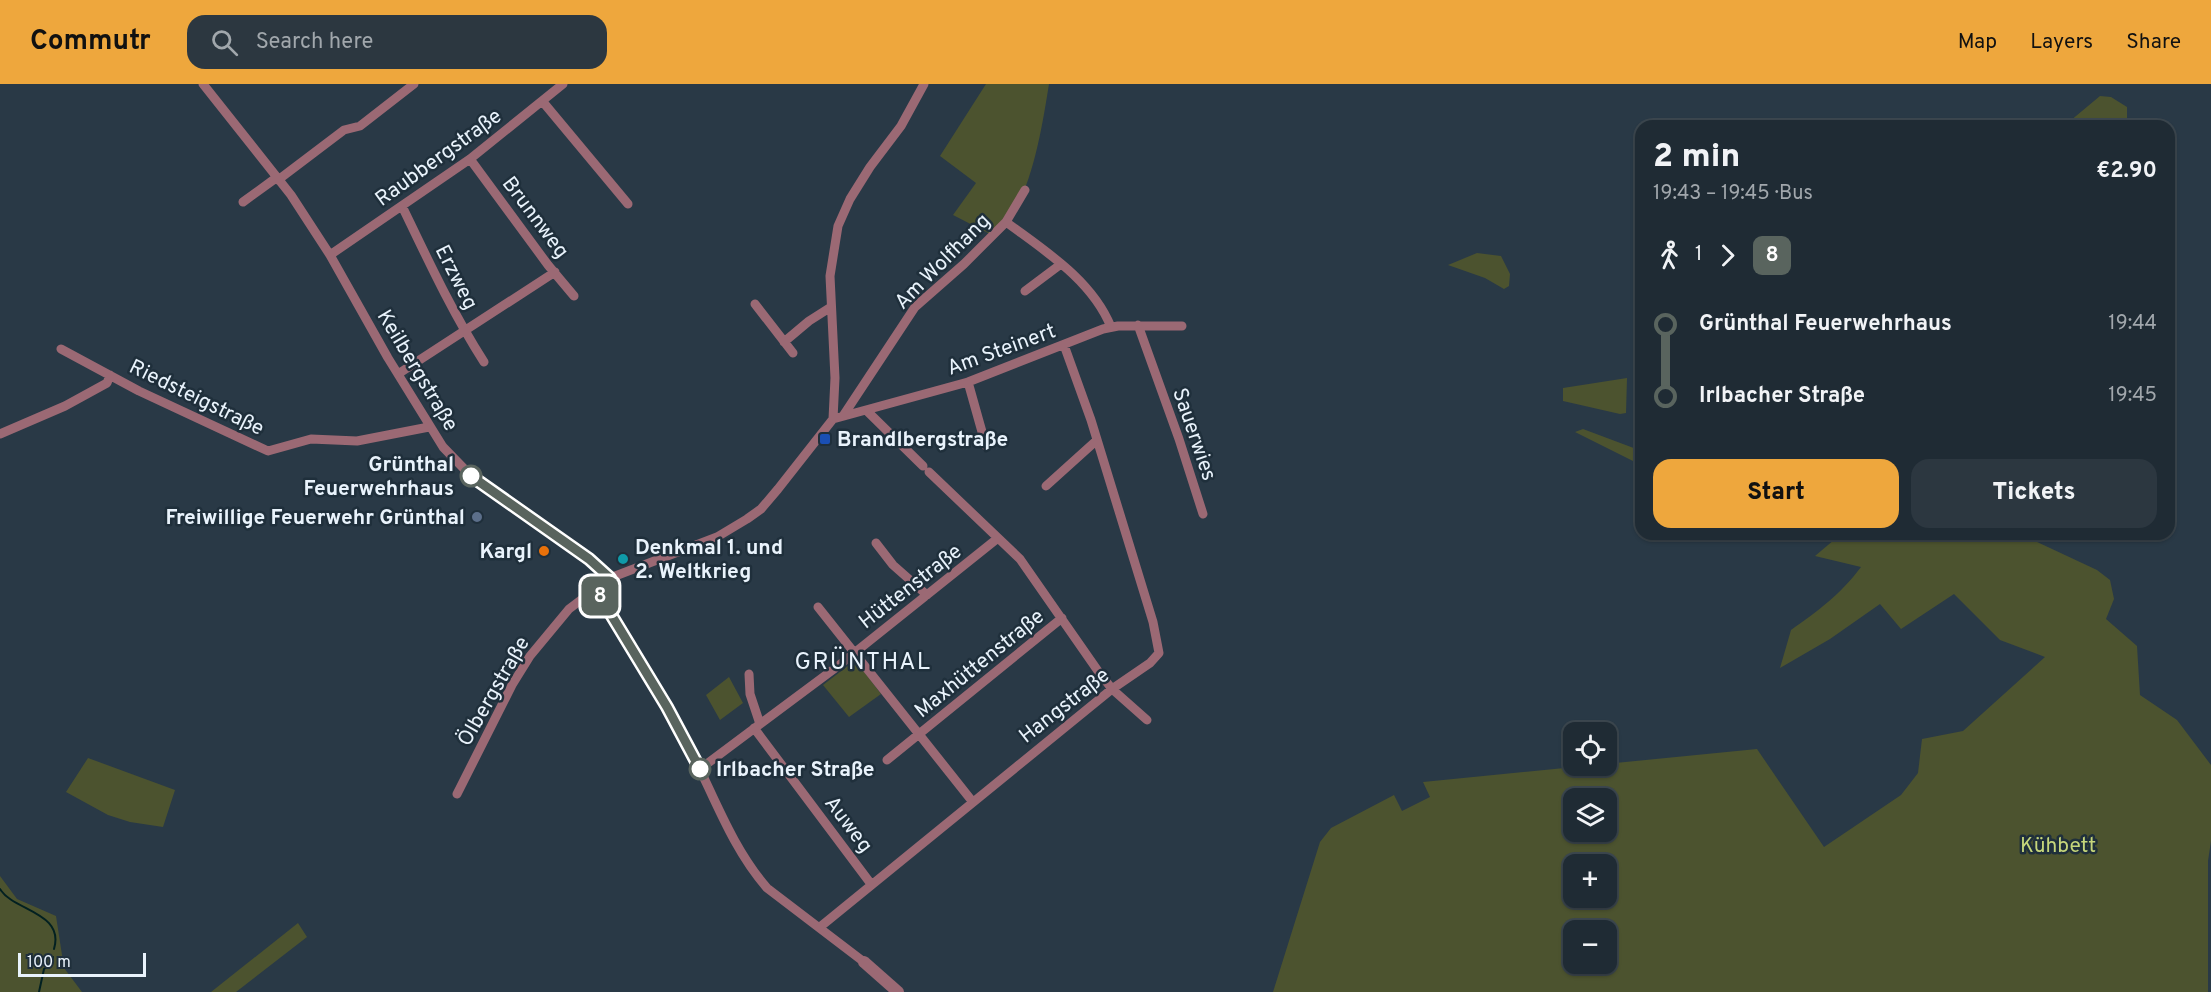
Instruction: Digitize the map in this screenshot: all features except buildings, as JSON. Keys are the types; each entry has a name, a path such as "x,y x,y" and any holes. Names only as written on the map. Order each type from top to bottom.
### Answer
{"street":[{"name":"Keilbergstraße","path":"203,84 277,179 330,255 442,447 475,480 589,559 610,578"},
{"path":"243,202 344,130 360,126 414,84"},
{"name":"Raubbergstraße","path":"330,255 470,159 563,84"},
{"path":"898,992 820,927 767,888 755,874 736,845 667,707 595,588 610,578 717,537 747,519 761,509 833,419 835,378 830,276 838,226 850,199 870,167 901,126 924,84"},
{"path":"543,102 628,204"},
{"name":"Brunnweg","path":"470,159 574,296"},
{"name":"Am Wolfhang","path":"843,416 915,307 964,264 1006,222 1025,190"},
{"name":"Erzweg","path":"402,206 441,289 484,362"},
{"path":"1006,222 1040,245 1094,296 1111,327"},
{"path":"1025,291 1061,264"},
{"path":"398,374 555,272"},
{"path":"755,304 793,353"},
{"path":"784,342 808,321 831,307"},
{"name":"Sauerwies","path":"1138,325 1203,514"},
{"name":"Am Steinert","path":"833,419 968,382 1111,327 1182,326"},
{"name":"Hangstraße","path":"820,927 1112,689 1150,663 1159,652 1153,622 1097,440 1064,345"},
{"name":"Riedsteigstraße","path":"62,349 110,375 268,451 311,439 357,441 429,427"},
{"path":"0,434 65,406 107,383 110,375"},
{"path":"968,382 986,446"},
{"path":"867,411 1020,560 1112,689 1147,720"},
{"path":"1046,486 1097,440"},
{"name":"Hüttenstraße","path":"700,769 853,654 998,538"},
{"path":"876,543 893,565 927,594"},
{"name":"Ölbergstraße","path":"457,794 512,685 530,656 569,609 595,588"},
{"name":"Maxhüttenstraße","path":"818,607 918,736 972,801"},
{"name":"Maxhüttenstraße","path":"887,760 1062,618"},
{"name":"Auweg","path":"749,674 750,694 757,726 871,884"}],"green space":[{"path":"986,84 1049,84 1035,157 1022,195 1005,222 990,234 953,215 976,183 940,156"},
{"path":"2100,96 2111,97 2127,107 2127,120 2071,120"},
{"path":"1477,253 1501,256 1510,274 1509,286 1504,289 1485,278 1448,265"},
{"path":"1627,378 1626,413 1620,414 1563,401 1563,388"},
{"path":"1583,429 1635,448 1635,462 1575,432"},
{"name":"Kühbett","path":"1834,540 2035,540 2097,570 2110,580 2114,599 2106,619 2137,646 2140,695 2177,720 2211,765 2208,992 1273,992 1320,842 1331,828 1394,795 1402,811 1430,797 1423,782 1563,768 1563,776 1617,776 1617,763 1757,749 1824,847 1901,795 1918,773 1922,739 1963,731 2045,657 2000,640 1954,594 1901,629 1880,604 1830,639 1780,668 1791,630 1820,609 1861,567 1815,556"},
{"path":"853,664 859,665 881,694 849,717 823,685"},
{"path":"729,677 743,703 720,720 706,695"},
{"path":"88,758 175,790 163,827 130,822 108,815 66,792"},
{"path":"0,876 17,899 56,916 64,968 82,992 0,992"},
{"path":"298,923 307,937 236,992 211,992"}],"waterway":[{"path":"0,889 15,902 36,913 52,927 55,937 54,949"},
{"path":"39,992 44,969 52,964 53,957"}],"bus line":[{"name":"8","path":"471,476 589,559 610,578 595,588 667,707 700,769"}],"place":[{"name":"Brandlbergstraße","path":"825,439"},
{"name":"Grünthal Feuerwehrhaus","path":"471,476"},
{"name":"Freiwillige Feuerwehr Grünthal","path":"477,517"},
{"name":"Kargl","path":"544,551"},
{"name":"Denkmal 1. und 2. Weltkrieg","path":"623,559"},
{"name":"Irlbacher Straße","path":"700,769"}],"district":[{"name":"GRÜNTHAL","path":"863,661"}]}
